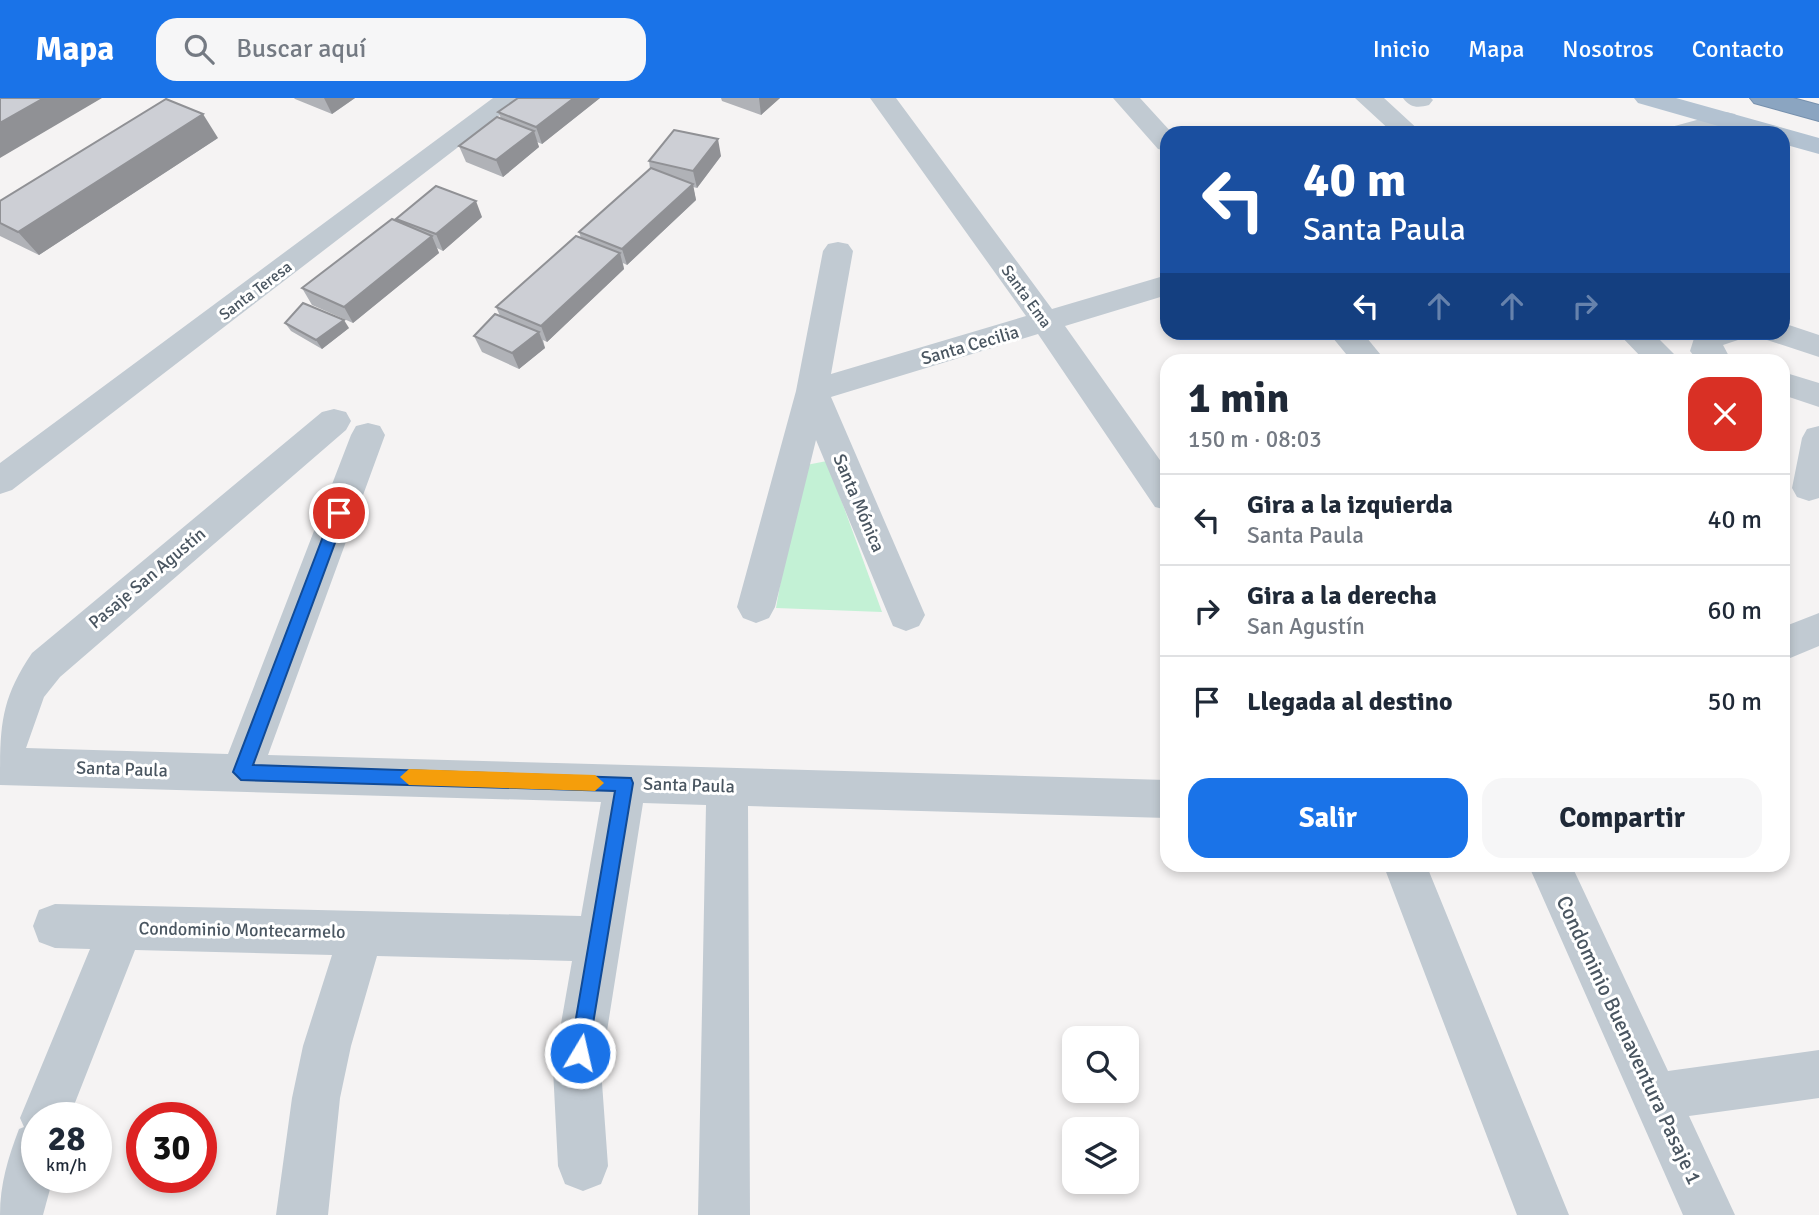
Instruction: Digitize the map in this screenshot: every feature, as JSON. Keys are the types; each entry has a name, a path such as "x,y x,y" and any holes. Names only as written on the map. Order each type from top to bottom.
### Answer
{"highway":[{"path":"1763,98 1819,113"}],"main road":[{"path":"1647,98 1747,126"},
{"path":"1790,138 1819,146"}],"street":[{"name":"Santa Teresa","path":"0,481 509,98"},
{"name":"Santa Ema","path":"883,98 1046,322 1160,487"},
{"path":"1126,98 1160,135"},
{"path":"1368,98 1401,126"},
{"path":"1705,126 1726,120"},
{"path":"756,607 811,391 838,251"},
{"name":"Santa Cecilia","path":"811,391 1160,287"},
{"path":"1790,336 1819,346"},
{"path":"1350,340 1363,354"},
{"path":"1641,340 1657,354"},
{"path":"1790,385 1819,395"},
{"name":"Santa Mónica","path":"811,391 906,615"},
{"name":"Pasaje San Agustín","path":"0,765 27,688 46,665 334,421"},
{"path":"241,772 368,435"},
{"path":"1814,493 1819,438"},
{"path":"1790,472 1814,493"},
{"path":"1790,642 1819,629"},
{"name":"Santa Paula","path":"0,765 1160,799"},
{"path":"583,1166 577,1069 625,783"},
{"path":"724,1215 725,821 730,786"},
{"path":"1407,872 1543,1215"},
{"name":"Condominio Buenaventura Pasaje 1","path":"1553,872 1709,1215"},
{"name":"Condominio Montecarmelo","path":"55,926 598,939"},
{"name":"Condominio Montecarmelo","path":"52,1102 74,1041 122,927"},
{"name":"Condominio Montecarmelo","path":"302,1215 316,1098 327,1046 361,933"},
{"path":"1655,1097 1819,1074"},
{"path":"17,1215 23,1193"}],"green space":[{"path":"827,461 882,612 776,608 801,466"}],"building":[{"path":"0,98 44,98 0,123"},
{"path":"518,98 574,98 536,127 498,112"},
{"path":"166,99 203,114 18,232 0,223 0,201"},
{"path":"497,117 534,131 496,160 459,146"},
{"path":"674,130 718,139 693,171 649,161"},
{"path":"651,168 693,184 622,249 579,232"},
{"path":"436,186 476,201 436,234 396,219"},
{"path":"392,219 432,236 344,307 302,288"},
{"path":"576,236 620,253 541,326 496,307"},
{"path":"303,303 344,320 316,340 285,323"},
{"path":"495,314 539,332 512,353 474,336"}],"slow traffic":[{"path":"409,777 595,783"}],"route":[{"path":"339,513 241,772 625,783 580,1053"}]}
